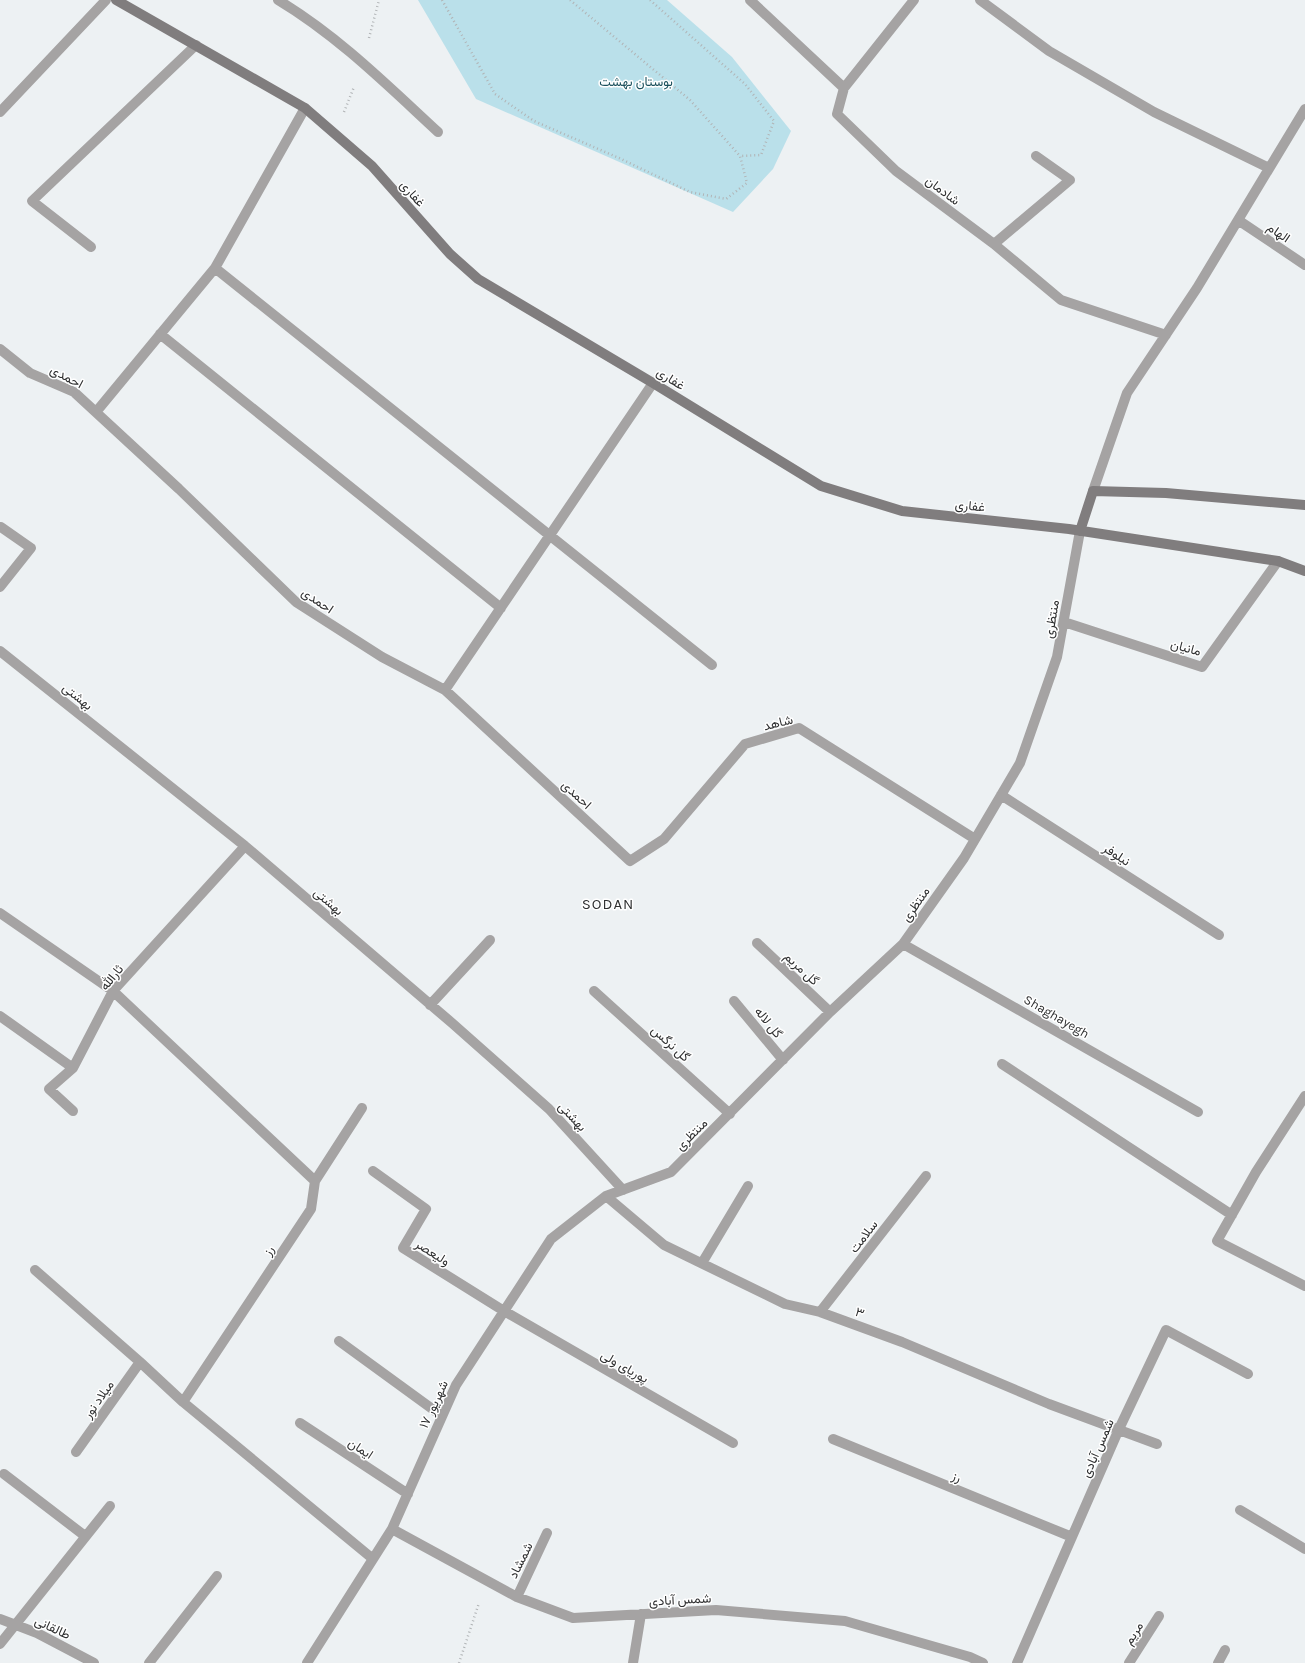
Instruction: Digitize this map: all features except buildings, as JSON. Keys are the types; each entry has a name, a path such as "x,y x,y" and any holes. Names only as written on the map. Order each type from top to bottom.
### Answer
{"street":[{"path":"0,112 106,0"},
{"name":"غفاری","path":"116,0 305,108 372,166 450,254 478,279 654,383 821,486 902,511 1080,531 1278,561 1305,571"},
{"path":"278,0 302,14 363,62 438,132"},
{"path":"750,0 844,88"},
{"path":"980,0 1049,51 1154,112 1269,168"},
{"name":"شادمان","path":"910,2 844,88 837,114 896,171 994,244 1061,300 1166,335"},
{"path":"91,247 32,201 196,45"},
{"path":"96,412 215,268 305,108"},
{"path":"1080,531 1127,392 1197,288 1305,109"},
{"path":"994,244 1070,180 1036,156"},
{"name":"الهام","path":"1238,220 1305,265"},
{"path":"215,268 712,665"},
{"path":"160,334 501,608"},
{"name":"احمدی","path":"0,349 30,373 74,392 296,602 382,656 445,690 630,861"},
{"path":"445,690 654,383"},
{"path":"1093,492 1166,493 1305,505"},
{"path":"0,587 31,548 1,527"},
{"name":"منتظری","path":"624,1190 671,1172 830,1012 903,944 964,858 1020,763 1057,657 1080,531"},
{"name":"مانیان","path":"1064,622 1202,667 1278,561"},
{"name":"بهشتی","path":"0,651 245,846 430,1005 550,1109 624,1190"},
{"name":"شاهد","path":"630,861 664,839 745,744 800,728 975,839"},
{"name":"نیلوفر","path":"1001,795 1219,935"},
{"name":"ثارالله","path":"73,1111 49,1089 72,1068 113,991 245,846"},
{"path":"0,913 113,991 315,1181"},
{"path":"430,1005 490,940"},
{"name":"گل مریم","path":"756,943 830,1012"},
{"name":"Shaghayegh","path":"903,944 1198,1112"},
{"name":"گل نرگس","path":"594,991 730,1114"},
{"name":"گل لاله","path":"734,1001 783,1060"},
{"path":"0,1016 72,1068"},
{"path":"1002,1064 1232,1215"},
{"path":"1305,1096 1256,1172 1217,1241 1305,1286"},
{"name":"رز","path":"184,1402 311,1209 315,1181 362,1108"},
{"name":"ولیعصر","path":"373,1171 426,1209 403,1248 504,1311"},
{"name":"سلامت","path":"820,1312 926,1176"},
{"path":"702,1263 748,1186"},
{"name":"۱۷ شهریور","path":"306,1663 392,1529 456,1385 551,1238 606,1196 624,1190"},
{"name":"۳","path":"606,1196 664,1245 785,1304 820,1312 902,1342 1049,1404 1158,1444"},
{"path":"35,1270 184,1402 372,1559"},
{"name":"پوریای ولی","path":"504,1311 733,1443"},
{"name":"شمس آبادی","path":"1017,1663 1119,1429 1166,1330 1248,1374"},
{"path":"339,1341 442,1416"},
{"name":"میلاد نور","path":"76,1452 140,1362"},
{"name":"ایمان","path":"300,1423 408,1494"},
{"name":"رز","path":"833,1439 1072,1537"},
{"path":"4,1474 85,1536"},
{"path":"0,1644 14,1624 110,1506"},
{"path":"1240,1510 1305,1549"},
{"name":"شمس آبادی","path":"392,1529 517,1597 573,1618 716,1610 845,1621 970,1657 983,1663"},
{"name":"شمشاد","path":"517,1597 548,1533"},
{"path":"149,1663 217,1576"},
{"path":"633,1663 641,1614"},
{"name":"مریم","path":"1129,1663 1159,1616"},
{"name":"طالقانی","path":"0,1619 37,1633 94,1663"},
{"path":"1218,1663 1225,1650"}],"path":[{"path":"442,0 495,94 534,121 619,158 690,192 726,199 747,183 740,156 690,100 570,0"},
{"path":"650,0 745,84 774,121 761,155 740,156"},
{"path":"459,1663 486,1581"}],"green space":[{"name":"بوستان بهشت","path":"418,0 667,0 732,57 791,131 773,169 733,212 476,99"}],"district":[{"name":"SODAN","path":"608,904"}]}
